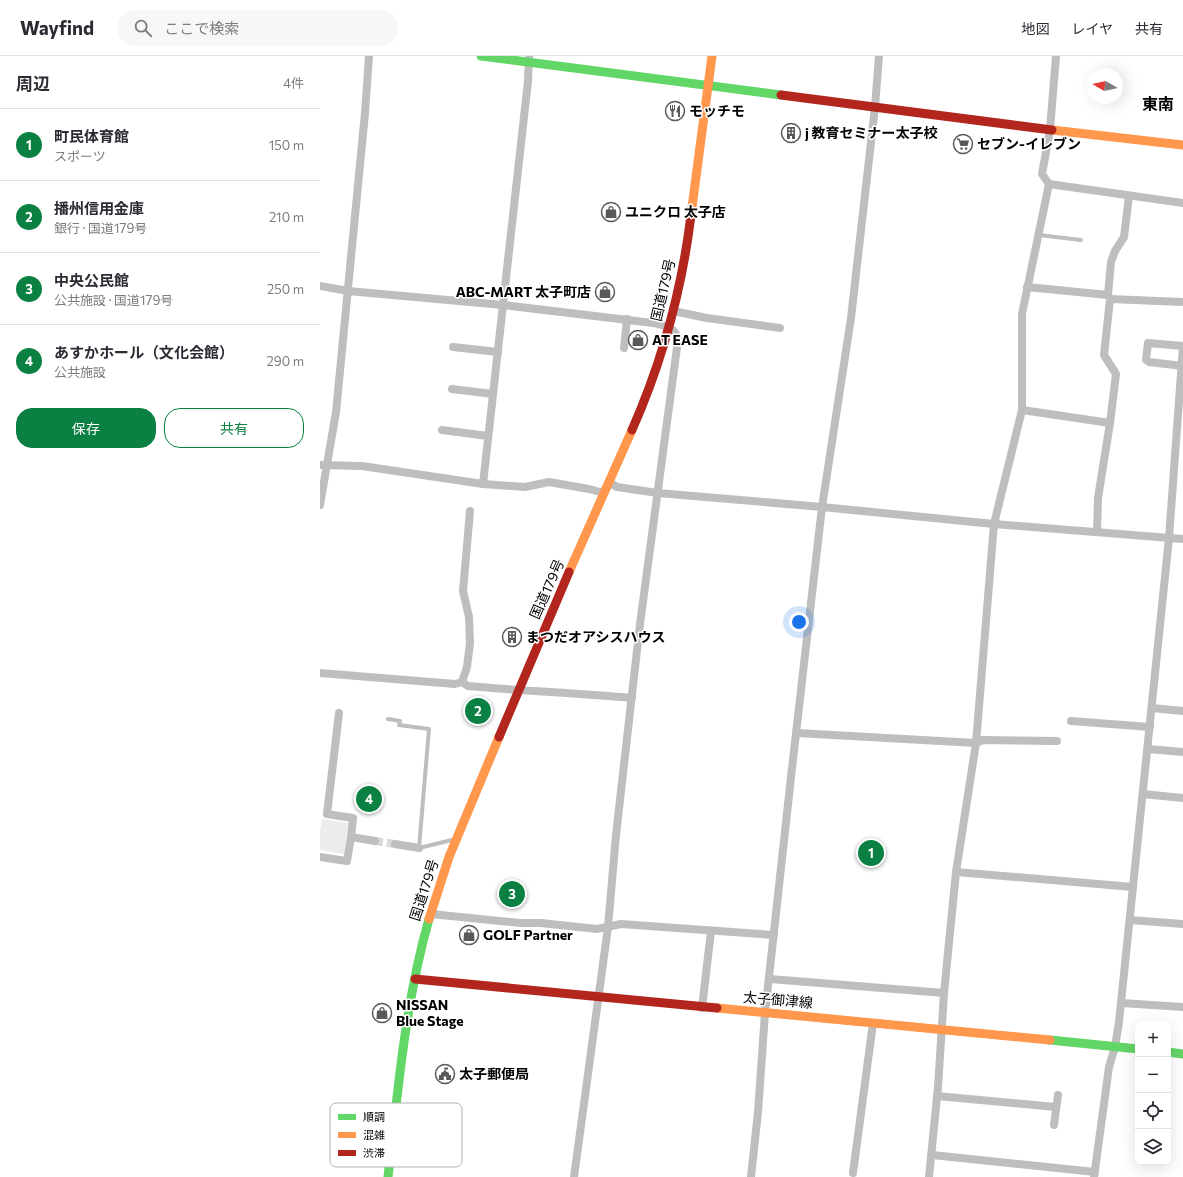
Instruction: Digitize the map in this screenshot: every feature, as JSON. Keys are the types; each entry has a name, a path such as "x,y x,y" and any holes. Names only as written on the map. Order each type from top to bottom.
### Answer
{"main road":[{"path":"481,56 528,59 708,86 1050,130 1183,145"},
{"name":"国道179号","path":"398,1103 410,1006 430,914 436,894 456,840 518,691 650,385 669,327 688,240 712,56"},
{"name":"太子御津線","path":"415,979 1135,1049"},
{"path":"1171,1052 1183,1054"},
{"name":"国道179号","path":"388,1177 389,1167"}],"street":[{"path":"320,505 323,465 336,412 365,113 369,56"},
{"path":"752,1177 765,1013 770,979 796,733 822,507 851,318 879,56"},
{"path":"929,1177 937,1096 944,993 956,872 976,743 994,524 1022,410 1022,314 1049,184 1042,174 1050,130 1056,56"},
{"path":"483,484 528,81 528,59"},
{"path":"1049,184 1183,203"},
{"path":"1097,532 1098,498 1116,374 1104,355 1111,262 1115,251 1124,237 1129,196"},
{"path":"320,286 348,291 503,305 653,322 669,327 677,334 678,340 640,624 616,835 608,927 574,1177"},
{"path":"1027,288 1109,297 1183,302"},
{"path":"673,311 707,318 780,328"},
{"path":"624,348 627,319"},
{"path":"932,1155 1095,1175 1109,1067 1115,1047 1121,1003 1144,794 1169,538 1182,366 1183,346 1148,343 1146,360 1149,362 1182,366"},
{"path":"453,347 498,352"},
{"path":"452,389 493,394"},
{"path":"1022,410 1110,423"},
{"path":"442,430 488,436"},
{"path":"323,465 362,466 483,484 525,486 549,482 604,493"},
{"path":"609,482 617,487 658,494 1183,539"},
{"path":"462,682 467,668 470,644 469,617 463,592 470,511"},
{"path":"320,673 455,684 462,682 468,686 518,691 568,692 632,698"},
{"path":"1152,708 1183,711"},
{"path":"320,857 347,861 351,837 353,818 327,814 339,713"},
{"path":"1071,721 1150,727"},
{"path":"796,733 976,743 983,740 1057,741"},
{"path":"1148,749 1183,752"},
{"path":"1144,794 1183,798"},
{"path":"351,837 375,841"},
{"path":"395,844 419,848"},
{"path":"956,872 1133,887"},
{"path":"430,914 521,924 541,923 597,929 621,924 774,935"},
{"path":"1130,920 1183,924"},
{"path":"702,1008 711,931"},
{"path":"770,979 944,993"},
{"path":"1121,1003 1183,1007"},
{"path":"854,1173 873,1023"},
{"path":"1054,1125 1058,1095"},
{"path":"937,1096 1056,1107"}],"lane":[{"path":"1039,235 1081,240"},
{"path":"388,719 400,721 400,725 428,729 419,848 456,840"}],"shaded area":[{"path":"322,819 348,823 344,854 320,850"}],"tunnel":[{"path":"375,841 395,844"}],"traffic: fast":[{"path":"481,56 781,95"},
{"path":"396,1103 408,1015 429,919"},
{"path":"1050,1040 1135,1049"},
{"path":"1171,1052 1183,1054"},
{"path":"388,1177 389,1167"}],"traffic: slow":[{"path":"691,215 712,56"},
{"path":"1052,130 1183,145"},
{"path":"569,572 632,430"},
{"path":"429,919 449,857 499,737"},
{"path":"717,1008 1050,1040"}],"traffic: jam":[{"path":"781,95 1052,130"},
{"path":"632,430 653,378 669,325 682,270 691,215"},
{"path":"499,737 569,572"},
{"path":"415,979 717,1008"}],"place":[{"name":"モッチモ","path":"675,111"},
{"name":"j 教育セミナー太子校","path":"791,133"},
{"name":"セブン-イレブン","path":"963,144"},
{"name":"ユニクロ 太子店","path":"611,212"},
{"name":"ABC-MART 太子町店","path":"605,292"},
{"name":"AT EASE","path":"638,340"},
{"name":"まつだオアシスハウス","path":"512,637"},
{"name":"播州信用金庫","path":"478,711"},
{"name":"あすかホール（文化会館）","path":"369,799"},
{"name":"町民体育館","path":"871,853"},
{"name":"中央公民館","path":"512,894"},
{"name":"GOLF Partner","path":"469,935"},
{"name":"NISSAN Blue Stage","path":"382,1013"},
{"name":"太子郵便局","path":"445,1074"}],"district":[{"name":"東南","path":"1158,104"}]}
